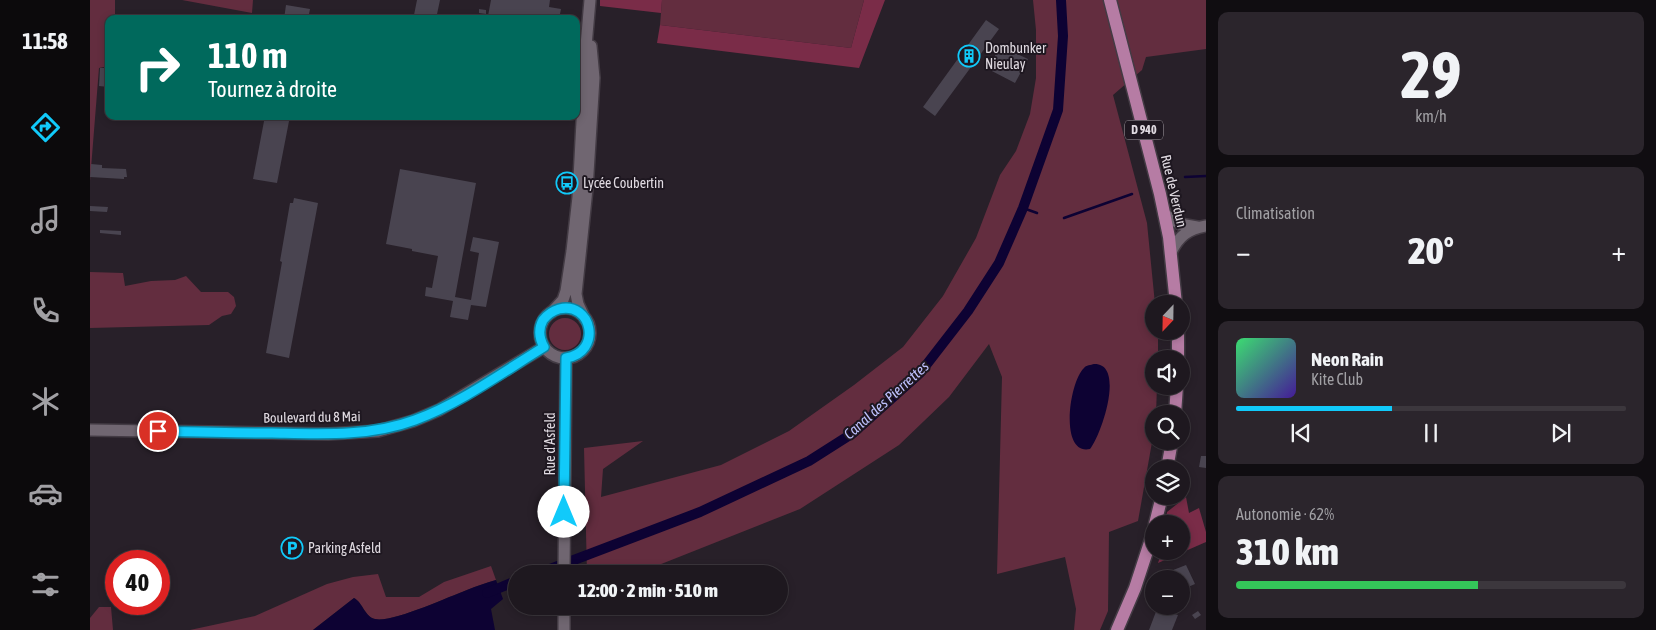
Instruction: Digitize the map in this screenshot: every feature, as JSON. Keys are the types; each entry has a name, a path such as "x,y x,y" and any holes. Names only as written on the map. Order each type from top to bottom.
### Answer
{"main road":[{"name":"Rue de Verdun","path":"1110,0 1164,214 1171,252 1175,295"},
{"path":"1117,630 1145,556"}],"street":[{"path":"590,6 594,78 586,208 576,294 578,304 590,331 587,344 578,354 566,358 554,355 544,347 540,338 541,327 545,318 562,300 566,291 578,197 590,6"},
{"path":"1164,214 1180,224 1204,227"},
{"path":"1171,252 1178,239 1184,234 1204,227"},
{"path":"552,312 562,308 572,309 585,319"},
{"name":"Boulevard du 8 Mai","path":"90,430 318,434 344,434 378,430 413,421 439,410 544,347"},
{"name":"Rue d'Asfeld","path":"564,565 566,358"},
{"path":"564,615 564,630"}],"shaded area":[{"path":"90,0 115,0 115,15 105,15 105,67 99,68 90,181"},
{"path":"182,0 253,0 252,13"},
{"path":"600,0 662,0 661,13 600,6"},
{"path":"662,0 864,0 851,48 660,25"},
{"path":"864,0 885,0 859,68 657,43 660,25 851,48"},
{"path":"1033,0 1206,0 1206,49 1146,57 1142,70 1113,95 1147,223 1154,295 1145,295 1145,340 1158,340 1158,350 1145,350 1145,395 1157,395 1156,405 1145,405 1145,450 1151,450 1149,460 1145,460 1145,482 1138,521 1109,532 1108,611 1100,630 1074,630 1076,609 1065,557 997,574 1002,377 989,344 949,397 899,445 800,509 659,565 587,565 584,448 643,441 603,469 601,497 721,465 789,431 854,385 903,347 943,296 976,238 1000,175 1016,151 1030,114 1036,78 1036,30"},
{"path":"90,272 123,273 125,286 151,281 175,280 186,276 201,292 228,292 234,297 236,306 231,314 222,316 209,325 90,328"},
{"path":"565,318 571,319 576,323 580,328 580,340 576,345 571,349 565,350 559,349 554,345 550,340 549,334 550,328 554,323 559,319"},
{"path":"1094,364 1103,367 1108,375 1110,387 1108,401 1105,416 1095,442 1090,449 1080,448 1074,441 1071,430 1071,402 1079,376 1085,367"},
{"path":"1176,505 1188,505 1189,513 1199,508 1206,532 1206,542 1190,549 1190,515 1166,515 1167,512"},
{"path":"491,566 496,580 394,617 372,618 354,598 313,630 190,630 255,616 327,584 353,577 378,574 386,597 419,597 444,582"},
{"path":"496,580 503,599 491,609 495,630 313,630 354,598 372,618 383,619 407,613"},
{"path":"99,607 105,607 105,615 112,615 113,630 90,630 90,618"}],"building":[{"path":"417,0 440,0 437,15 414,15"},
{"path":"491,0 550,0 549,7 561,9 560,15 488,15"},
{"path":"286,5 310,9 309,15 285,15"},
{"path":"479,9 486,10 486,14 479,13"},
{"name":"Dombunker Nieulay","path":"986,20 999,29 935,116 923,107"},
{"path":"1000,46 1028,59 1015,83 988,69"},
{"path":"100,68 104,68 105,87 99,86"},
{"path":"264,120 289,120 277,183 253,179"},
{"path":"91,164 102,165 102,168 126,169 127,177 124,177 124,179 90,177"},
{"path":"400,169 476,183 455,297 471,300 479,253 470,251 473,237 499,242 486,307 471,305 468,320 450,317 453,301 425,296 426,287 432,288 438,256 386,244"},
{"path":"294,198 318,203 289,358 266,353 290,203 293,203"},
{"path":"90,206 108,207 107,212 90,211"},
{"path":"100,230 121,231 121,235 100,233"},
{"path":"1201,456 1206,456 1206,468 1199,467"},
{"path":"1186,565 1188,570 1173,570"},
{"path":"1190,573 1195,584 1190,586"},
{"path":"1198,611 1201,615 1195,619 1192,615"},
{"path":"1155,615 1178,615 1172,630 1149,630"}],"waterway":[{"name":"Canal des Pierrettes","path":"561,565 700,512 809,461 853,433 920,373 968,311 999,263 1023,208 1058,110 1063,36 1061,0"},
{"path":"1185,177 1206,176"},
{"path":"1064,218 1132,194"},
{"path":"1023,208 1037,213"},
{"name":"Canal des Pierrettes","path":"487,593 508,584"}],"place":[{"name":"Dombunker Nieulay","path":"969,56"},
{"name":"Lycée Coubertin","path":"567,183"},
{"name":"Parking Asfeld","path":"292,548"}],"route":[{"path":"158,431 344,434 378,430 413,421 447,406 544,347 540,334 545,318 555,310 562,308 575,310 587,322 590,334 583,350 575,356 566,358 564,512"}]}
